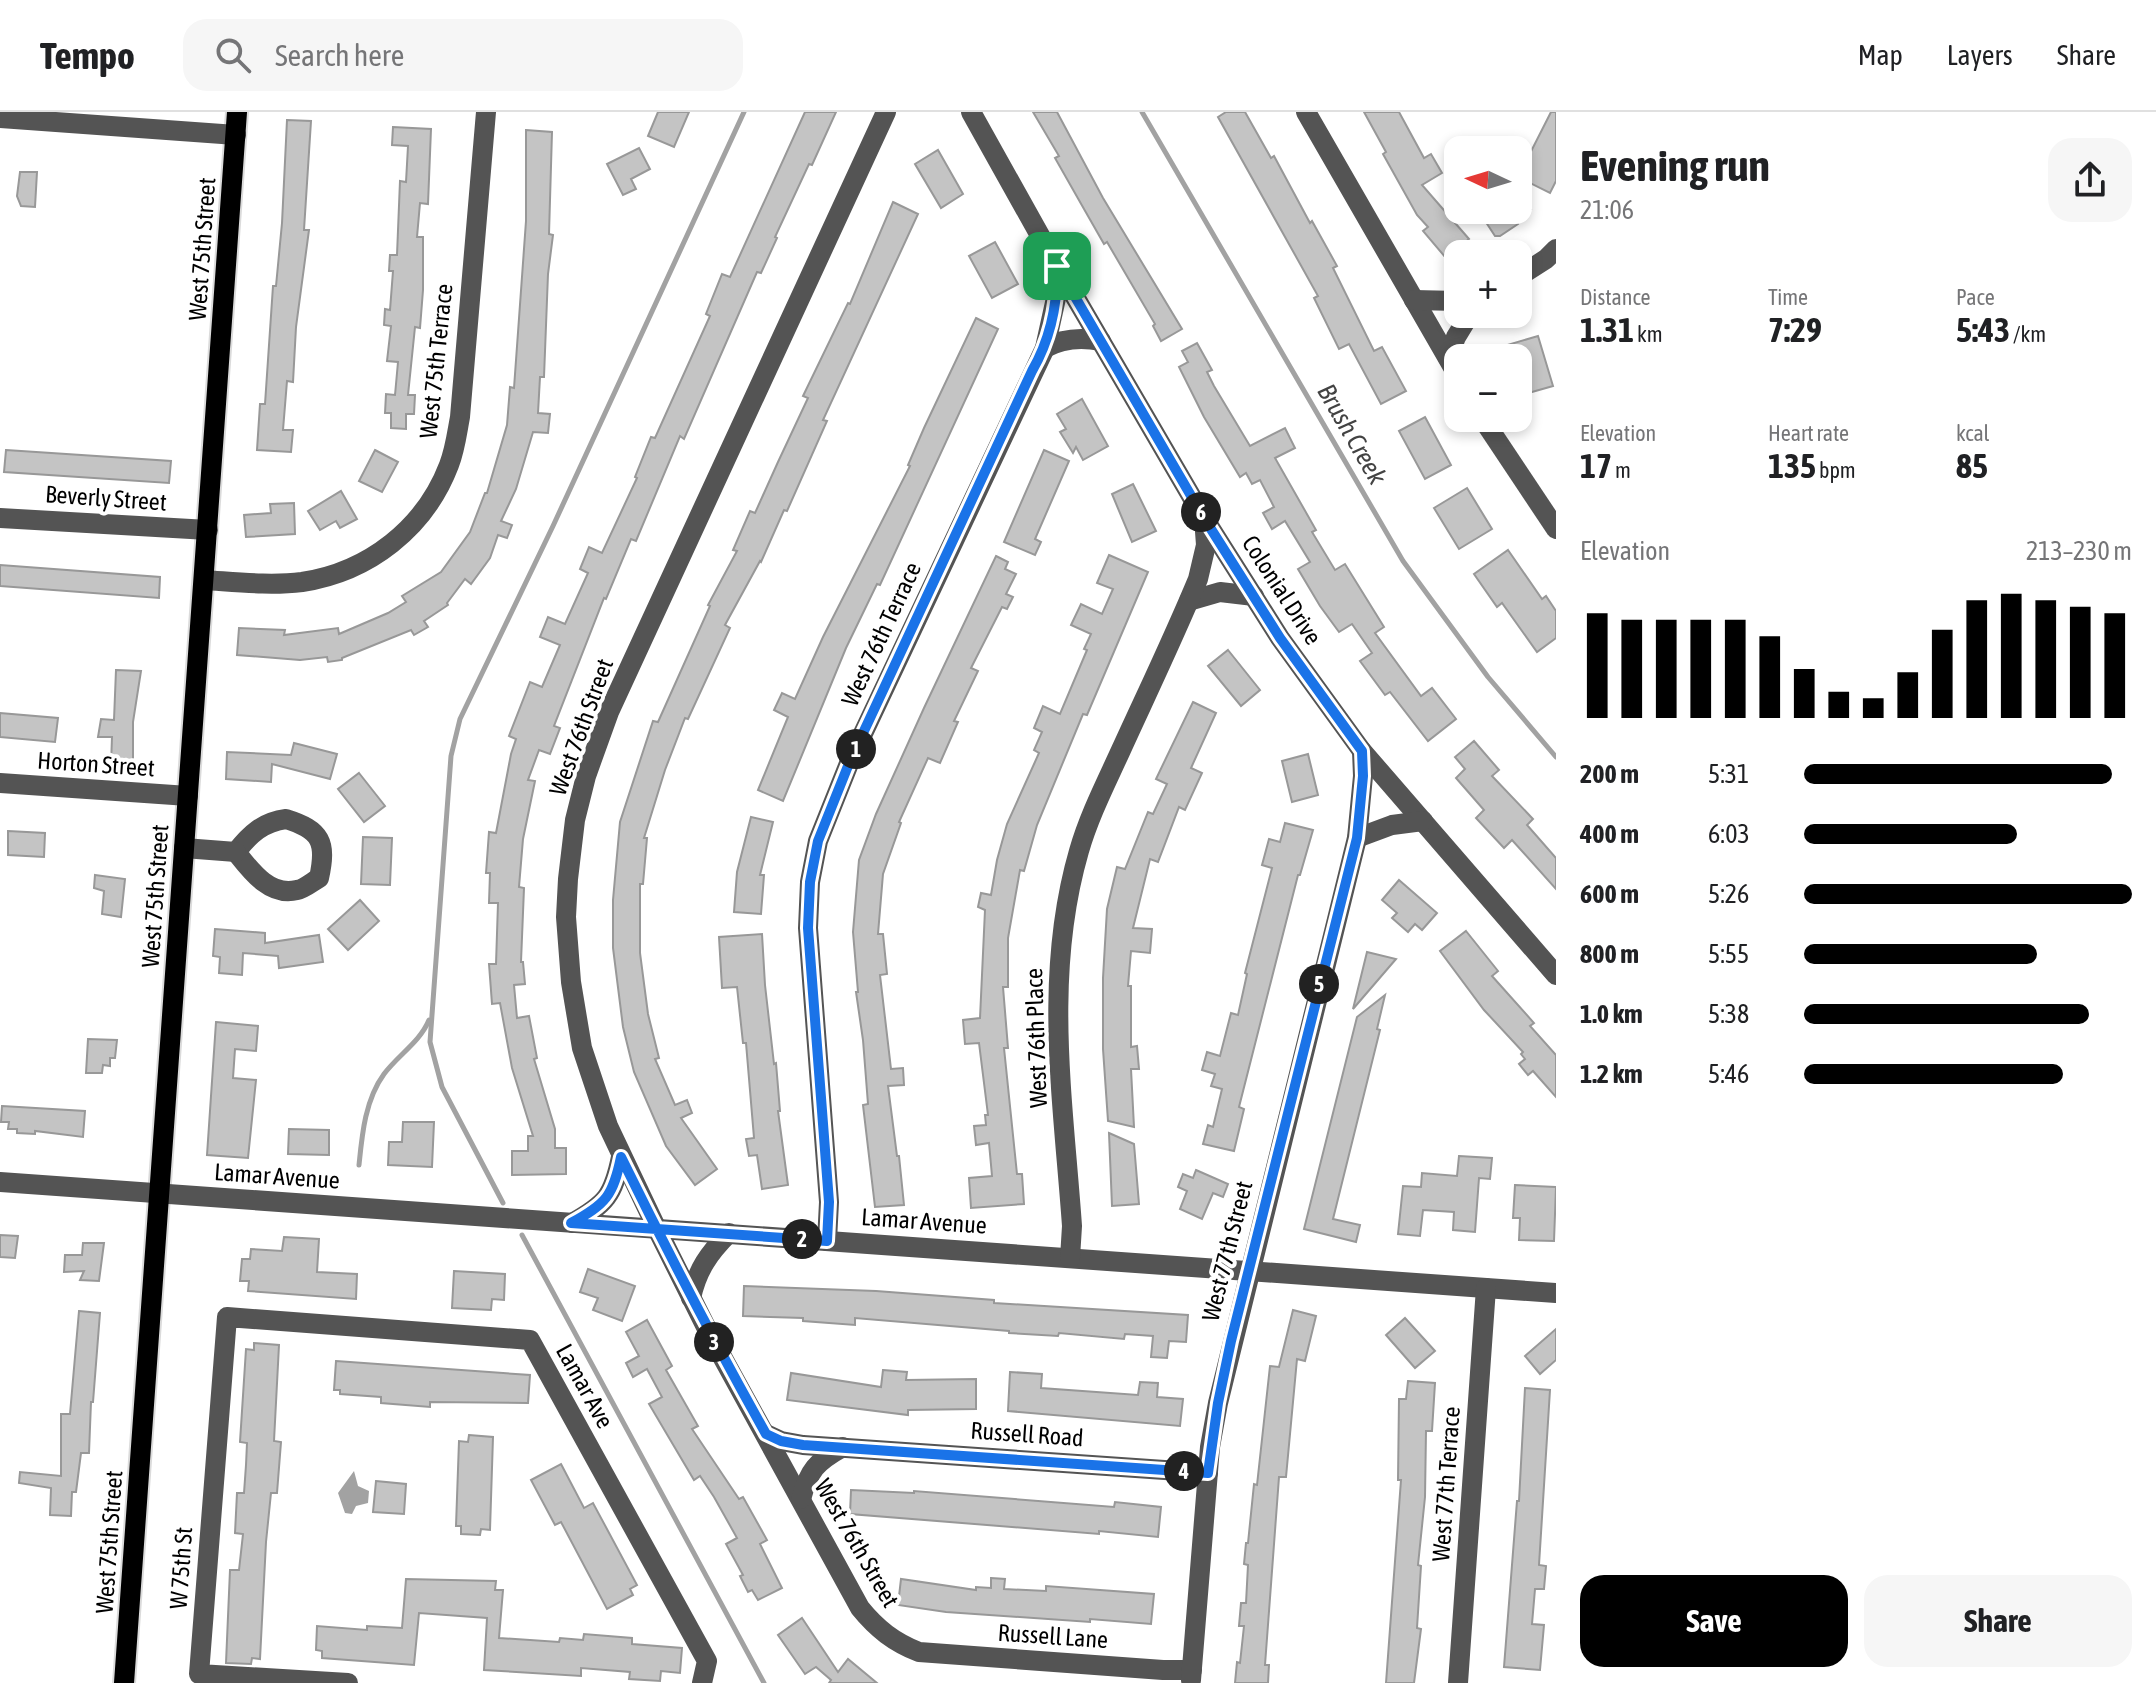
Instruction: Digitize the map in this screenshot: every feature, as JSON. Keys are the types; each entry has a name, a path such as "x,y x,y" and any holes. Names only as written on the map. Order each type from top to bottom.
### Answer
{"main road":[{"name":"West 75th Street","path":"124,1683 237,112"}],"street":[{"name":"West 75th Terrace","path":"204,580 299,582 344,571 392,545 429,504 450,462 460,417 486,112"},
{"name":"Colonial Drive","path":"971,112 1204,518 1280,638 1362,751 1556,975"},
{"path":"1306,112 1444,352"},
{"name":"West 76th Street","path":"886,115 609,712 586,776 575,820 566,917 571,982 582,1048 593,1087 621,1157 691,1298 860,1608 874,1626 897,1643 910,1648"},
{"path":"12,117 236,135"},
{"path":"1532,268 1556,249"},
{"name":"West 76th Terrace","path":"827,1241 829,1202 808,928 810,882 818,841 850,761 1045,348 1058,289 1057,266"},
{"path":"1414,300 1444,301"},
{"path":"1045,348 1065,340 1084,338 1101,341"},
{"path":"1491,432 1555,526"},
{"name":"Beverly Street","path":"0,518 208,530"},
{"name":"West 76th Place","path":"1070,1258 1072,1226 1057,1015 1058,964 1067,898 1079,849 1094,808 1189,601 1203,561 1204,518"},
{"path":"1189,601 1220,592 1254,596"},
{"name":"West 77th Street","path":"1192,1676 1208,1473 1218,1403 1357,838 1363,776 1362,751"},
{"name":"Horton Street","path":"0,783 188,796"},
{"path":"1357,838 1392,825 1423,821"},
{"path":"184,848 236,852"},
{"path":"571,1223 599,1207 609,1197 616,1184 621,1157"},
{"name":"Lamar Avenue","path":"0,1182 1556,1293"},
{"path":"691,1298 696,1276 706,1259 729,1233"},
{"name":"West 77th Terrace","path":"1458,1683 1486,1288"},
{"name":"W 75th St","path":"227,1317 199,1674 348,1683"},
{"name":"Lamar Ave","path":"227,1317 530,1340 707,1661 702,1683"},
{"name":"Russell Road","path":"766,1434 781,1441 803,1445 1208,1473"},
{"path":"801,1499 815,1466 843,1447"},
{"name":"Russell Lane","path":"910,1648 919,1652 1192,1676"}],"shaded area":[{"path":"354,1471 358,1486 369,1491 368,1503 356,1506 352,1514 345,1513 338,1493"}],"building":[{"path":"658,112 689,112 674,147 648,136"},
{"path":"805,112 836,112 812,165 809,164 761,273 757,272 684,439 680,436 636,541 631,539 604,598 554,726 560,728 550,754 539,750 528,780 535,781 523,839 519,887 524,888 521,962 525,984 514,985 517,1018 529,1016 537,1058 534,1059 555,1129 555,1148 566,1148 566,1174 512,1175 512,1151 528,1151 528,1136 533,1136 512,1068 500,1003 492,1004 489,964 496,964 498,903 489,903 490,873 486,873 489,832 496,833 516,739 509,736 530,682 542,687 560,645 540,637 548,617 565,624 588,573 580,569 589,547 602,553 637,478 651,437 655,438 710,316 706,314 722,274 730,277"},
{"path":"1033,112 1057,112 1103,198 1182,329 1161,341 1153,326 1155,324 1107,242 1104,244 1055,158 1059,156"},
{"path":"1226,112 1245,112 1271,158 1274,156 1337,266 1333,268 1374,351 1382,347 1406,391 1381,404 1349,344 1339,349 1314,298 1318,296 1218,117"},
{"path":"1364,112 1399,112 1424,158 1431,154 1442,173 1422,185 1444,210 1444,224 1456,224 1469,239 1444,240 1444,256 1423,231 1428,227 1417,215 1383,154 1386,152"},
{"path":"1551,112 1556,112 1556,181 1550,193 1532,184 1532,149"},
{"path":"287,120 311,121 304,230 309,230 296,327 293,382 287,381 283,430 293,430 291,452 257,450 260,404 265,404 273,286 276,286 282,223"},
{"path":"393,127 431,129 428,204 420,203 417,237 423,237 423,290 420,328 415,327 408,395 415,395 414,414 406,414 406,429 391,428 391,413 385,413 386,394 395,395 398,362 387,361 391,326 384,325 385,309 390,310 393,271 389,271 390,255 397,255 400,181 406,182 408,146 392,145"},
{"path":"526,130 552,132 549,234 553,235 548,274 544,377 540,377 538,413 550,414 548,433 533,432 516,489 501,521 512,525 507,538 498,535 490,558 471,584 465,579 448,605 424,621 428,627 414,635 411,630 342,660 328,662 327,657 300,660 237,655 239,628 285,630 284,635 338,628 339,634 388,613 406,602 402,596 441,572 470,532 487,493 507,425 510,387 514,388 526,221"},
{"path":"639,148 650,169 631,179 636,189 623,195 607,164"},
{"path":"938,150 963,194 941,208 915,164"},
{"path":"20,172 37,172 35,207 21,206 17,196"},
{"path":"893,202 918,214 823,420 827,421 787,511 784,510 761,562 725,625 730,628 688,719 685,718 644,838 647,838 643,884 640,884 640,953 648,1014 659,1058 655,1059 675,1105 687,1100 692,1113 681,1118 717,1169 695,1185 666,1146 634,1072 623,1027 613,948 613,900 620,822 653,721 658,722 708,605 737,551 733,550 750,511 755,513 808,398 803,396 850,304"},
{"path":"1487,224 1518,224 1500,236 1495,236"},
{"path":"995,242 1018,284 992,298 969,256"},
{"path":"976,318 998,329 880,585 877,584 846,648 783,801 758,790 788,717 774,710 782,693 795,699 910,466 924,428"},
{"path":"1538,336 1553,386 1532,392 1532,344 1511,344"},
{"path":"1197,343 1212,370 1207,372 1214,386 1250,446 1285,428 1295,448 1275,458 1316,530 1312,532 1335,570 1345,564 1384,627 1375,633 1421,696 1432,688 1456,719 1428,741 1390,692 1385,695 1360,661 1372,653 1352,624 1339,632 1320,606 1298,569 1310,562 1285,521 1272,529 1263,513 1274,507 1260,480 1252,484 1246,473 1240,477 1204,417 1179,367 1188,362 1182,351"},
{"path":"1082,399 1108,446 1083,460 1076,447 1073,453 1060,432 1066,429 1057,414"},
{"path":"1425,417 1451,465 1425,479 1399,431"},
{"path":"6,450 171,461 169,483 4,472"},
{"path":"375,450 398,462 382,492 359,481"},
{"path":"1044,450 1069,461 1035,539 1041,542 1035,555 1004,542"},
{"path":"1133,484 1156,531 1132,542 1112,494"},
{"path":"1467,488 1492,529 1459,549 1434,508"},
{"path":"341,491 357,519 340,528 336,521 320,530 308,511"},
{"path":"294,503 295,534 246,537 244,515 271,513 270,504"},
{"path":"1508,550 1542,599 1546,596 1556,611 1556,638 1537,652 1502,603 1497,607 1474,574"},
{"path":"1109,555 1148,572 1087,715 1083,714 1037,825 1024,871 1020,870 1008,938 1008,987 1003,987 1008,1048 1004,1048 1017,1174 1022,1174 1024,1204 971,1208 969,1178 992,1176 989,1143 976,1145 974,1126 986,1125 985,1115 988,1115 979,1043 965,1044 963,1020 980,1018 985,910 978,907 981,893 991,895 1007,824 1039,753 1034,750 1042,732 1034,728 1043,706 1060,714 1087,650 1084,649 1091,634 1071,625 1081,604 1102,614 1113,589 1097,583"},
{"path":"996,556 1008,562 1005,569 1016,574 1006,594 1013,597 1007,609 1002,607 971,668 978,671 954,721 958,722 940,763 928,758 899,822 883,874 878,934 883,934 887,974 880,975 891,1069 903,1068 904,1085 888,1086 904,1205 875,1207 863,1105 868,1104 853,932 859,860 876,814"},
{"path":"0,565 160,577 159,598 0,586"},
{"path":"1228,650 1260,690 1241,706 1208,666"},
{"path":"116,670 141,671 133,722 133,766 111,765 112,737 98,737 101,719 114,720"},
{"path":"1193,702 1216,713 1191,768 1202,773 1185,810 1179,807 1158,862 1150,859 1133,928 1152,929 1150,953 1131,951 1128,986 1131,986 1131,1047 1137,1046 1139,1069 1131,1069 1134,1127 1108,1121 1103,1049 1107,909 1117,867 1125,869 1148,812 1153,814 1167,784 1156,779"},
{"path":"0,713 58,718 55,742 0,737"},
{"path":"1474,741 1499,770 1492,776 1533,819 1527,825 1556,858 1556,889 1512,840 1504,848 1476,818 1484,810 1456,778 1465,769 1455,757"},
{"path":"294,743 337,754 330,779 272,764 271,782 226,779 227,752 291,755"},
{"path":"1308,754 1318,795 1292,802 1282,761"},
{"path":"359,773 385,806 364,822 338,789"},
{"path":"751,817 773,822 760,875 764,875 761,914 734,912 737,872"},
{"path":"1285,823 1313,830 1298,875 1239,1107 1244,1109 1234,1151 1203,1144 1208,1125 1213,1127 1222,1089 1211,1086 1215,1074 1202,1070 1207,1052 1220,1056 1231,1013 1238,1015 1245,973 1272,868 1262,865 1269,839 1280,842"},
{"path":"8,831 45,833 44,857 8,855"},
{"path":"363,837 392,838 390,885 361,884"},
{"path":"95,875 125,879 121,917 102,914 104,891 94,888"},
{"path":"1399,880 1437,913 1422,930 1415,924 1408,932 1392,918 1397,913 1382,900"},
{"path":"360,900 379,921 348,950 328,929"},
{"path":"215,929 265,933 265,943 319,935 323,962 279,968 278,956 243,953 242,975 219,973 220,957 213,956"},
{"path":"1466,931 1498,971 1492,976 1534,1023 1530,1026 1556,1055 1556,1097 1533,1071 1528,1075 1519,1064 1525,1059 1521,1054 1523,1052 1484,1010 1440,951"},
{"path":"762,934 788,1185 762,1189 757,1155 749,1156 746,1139 754,1138 746,1043 743,1043 737,987 722,988 719,937"},
{"path":"1367,952 1396,959 1353,1009"},
{"path":"1385,995 1377,1029 1380,1030 1333,1219 1360,1225 1356,1242 1304,1229 1357,1017"},
{"path":"216,1022 258,1026 256,1051 235,1049 233,1078 256,1080 248,1158 207,1155"},
{"path":"88,1039 117,1040 115,1058 110,1058 110,1066 103,1065 102,1073 86,1073"},
{"path":"2,1106 85,1111 83,1137 35,1131 35,1134 17,1133 17,1129 8,1129 9,1122 1,1122"},
{"path":"403,1122 434,1122 432,1167 388,1165 389,1142 402,1142"},
{"path":"289,1129 329,1130 329,1155 288,1154"},
{"path":"1109,1133 1134,1144 1139,1204 1112,1206"},
{"path":"1459,1156 1492,1158 1490,1179 1479,1178 1475,1232 1453,1230 1454,1212 1423,1210 1420,1236 1398,1234 1403,1186 1421,1187 1422,1173 1457,1176"},
{"path":"1196,1170 1228,1184 1223,1197 1213,1193 1202,1219 1180,1209 1187,1191 1178,1187 1183,1174 1193,1178"},
{"path":"1515,1185 1556,1187 1554,1241 1519,1240 1520,1218 1513,1218"},
{"path":"0,1235 18,1236 15,1258 0,1257"},
{"path":"284,1237 319,1239 317,1272 357,1274 356,1299 248,1291 249,1281 240,1281 242,1259 250,1259 251,1249 282,1251"},
{"path":"83,1243 104,1243 99,1281 80,1280 84,1271 64,1272 65,1255 82,1255"},
{"path":"588,1269 635,1286 622,1321 593,1310 598,1298 580,1292"},
{"path":"454,1271 505,1274 504,1300 492,1299 491,1310 452,1308"},
{"path":"744,1286 876,1291 994,1300 994,1303 1188,1315 1186,1342 1169,1341 1167,1358 1151,1357 1153,1336 1125,1334 1124,1339 1059,1333 1058,1336 855,1318 855,1325 803,1321 803,1318 743,1316"},
{"path":"1293,1310 1316,1316 1305,1361 1297,1359 1286,1477 1279,1477 1265,1665 1269,1665 1268,1683 1235,1683 1244,1626 1239,1626 1241,1603 1246,1603 1246,1543 1254,1484 1257,1485 1270,1366 1279,1367"},
{"path":"79,1311 100,1313 89,1453 81,1453 76,1492 72,1492 71,1516 50,1515 51,1488 19,1483 20,1472 61,1476 61,1414 70,1414"},
{"path":"1405,1318 1435,1351 1415,1368 1386,1335"},
{"path":"647,1320 672,1366 666,1370 698,1426 692,1429 739,1499 743,1497 767,1540 760,1544 782,1588 758,1600 752,1590 748,1592 740,1576 743,1575 726,1544 737,1538 700,1476 694,1480 649,1404 662,1397 647,1369 633,1377 626,1363 639,1356 626,1332"},
{"path":"1556,1329 1556,1360 1540,1374 1525,1356"},
{"path":"254,1343 279,1345 274,1441 281,1442 277,1493 271,1493 260,1659 252,1658 251,1664 226,1663 230,1570 239,1570 243,1534 235,1533 237,1493 244,1493 246,1465 247,1443 240,1442 246,1349 254,1350"},
{"path":"336,1361 530,1375 528,1403 430,1402 430,1407 381,1403 381,1397 340,1394 340,1390 334,1390"},
{"path":"883,1370 907,1372 906,1380 976,1379 976,1409 908,1410 908,1415 787,1400 791,1373 881,1387"},
{"path":"1010,1372 1042,1374 1041,1388 1138,1395 1140,1382 1158,1383 1157,1397 1183,1399 1180,1426 1008,1411"},
{"path":"1408,1381 1435,1383 1432,1431 1426,1431 1425,1497 1418,1565 1421,1566 1417,1628 1421,1629 1414,1683 1386,1683 1401,1480 1398,1480 1399,1399 1406,1399"},
{"path":"1525,1388 1550,1390 1539,1565 1546,1566 1544,1589 1535,1589 1532,1624 1544,1625 1540,1670 1504,1667 1519,1501"},
{"path":"469,1435 493,1437 490,1530 481,1529 480,1535 461,1534 461,1526 456,1526 459,1441 468,1442"},
{"path":"561,1464 584,1508 593,1503 637,1585 630,1589 633,1595 607,1609 561,1522 555,1525 531,1480"},
{"path":"376,1481 406,1484 404,1514 373,1512"},
{"path":"851,1490 914,1491 1114,1507 1115,1502 1161,1507 1158,1537 850,1514"},
{"path":"991,1578 1005,1579 1004,1589 1046,1591 1046,1586 1154,1594 1151,1624 946,1612 898,1605 901,1579 976,1590 976,1587 991,1588"},
{"path":"406,1579 496,1581 495,1590 503,1590 499,1638 559,1642 560,1638 583,1640 584,1634 632,1638 632,1644 682,1648 680,1673 661,1671 660,1681 629,1679 630,1672 581,1668 581,1676 484,1670 487,1618 419,1613 414,1665 322,1658 322,1651 316,1650 317,1626 367,1630 367,1626 402,1628"},
{"path":"802,1618 838,1672 848,1659 877,1683 829,1683 831,1680 816,1667 805,1674 778,1635"}],"waterway":[{"path":"503,1203 442,1087 430,1042 451,756 460,719 553,526 744,112"},
{"name":"Brush Creek","path":"1142,112 1403,561 1488,677 1556,757"},
{"path":"359,1165 372,1095 384,1074 420,1035 429,1020"},
{"path":"522,1235 764,1683"}],"route":[{"path":"1057,266 1058,289 1045,348 850,761 830,807 812,865 808,928 829,1202 827,1241 656,1227 571,1223 599,1207 609,1197 616,1184 621,1157 656,1227 708,1331 766,1434 781,1441 1208,1473 1210,1447 1231,1341 1357,838 1363,776 1362,751 1280,638 1204,518 1057,266"}]}
